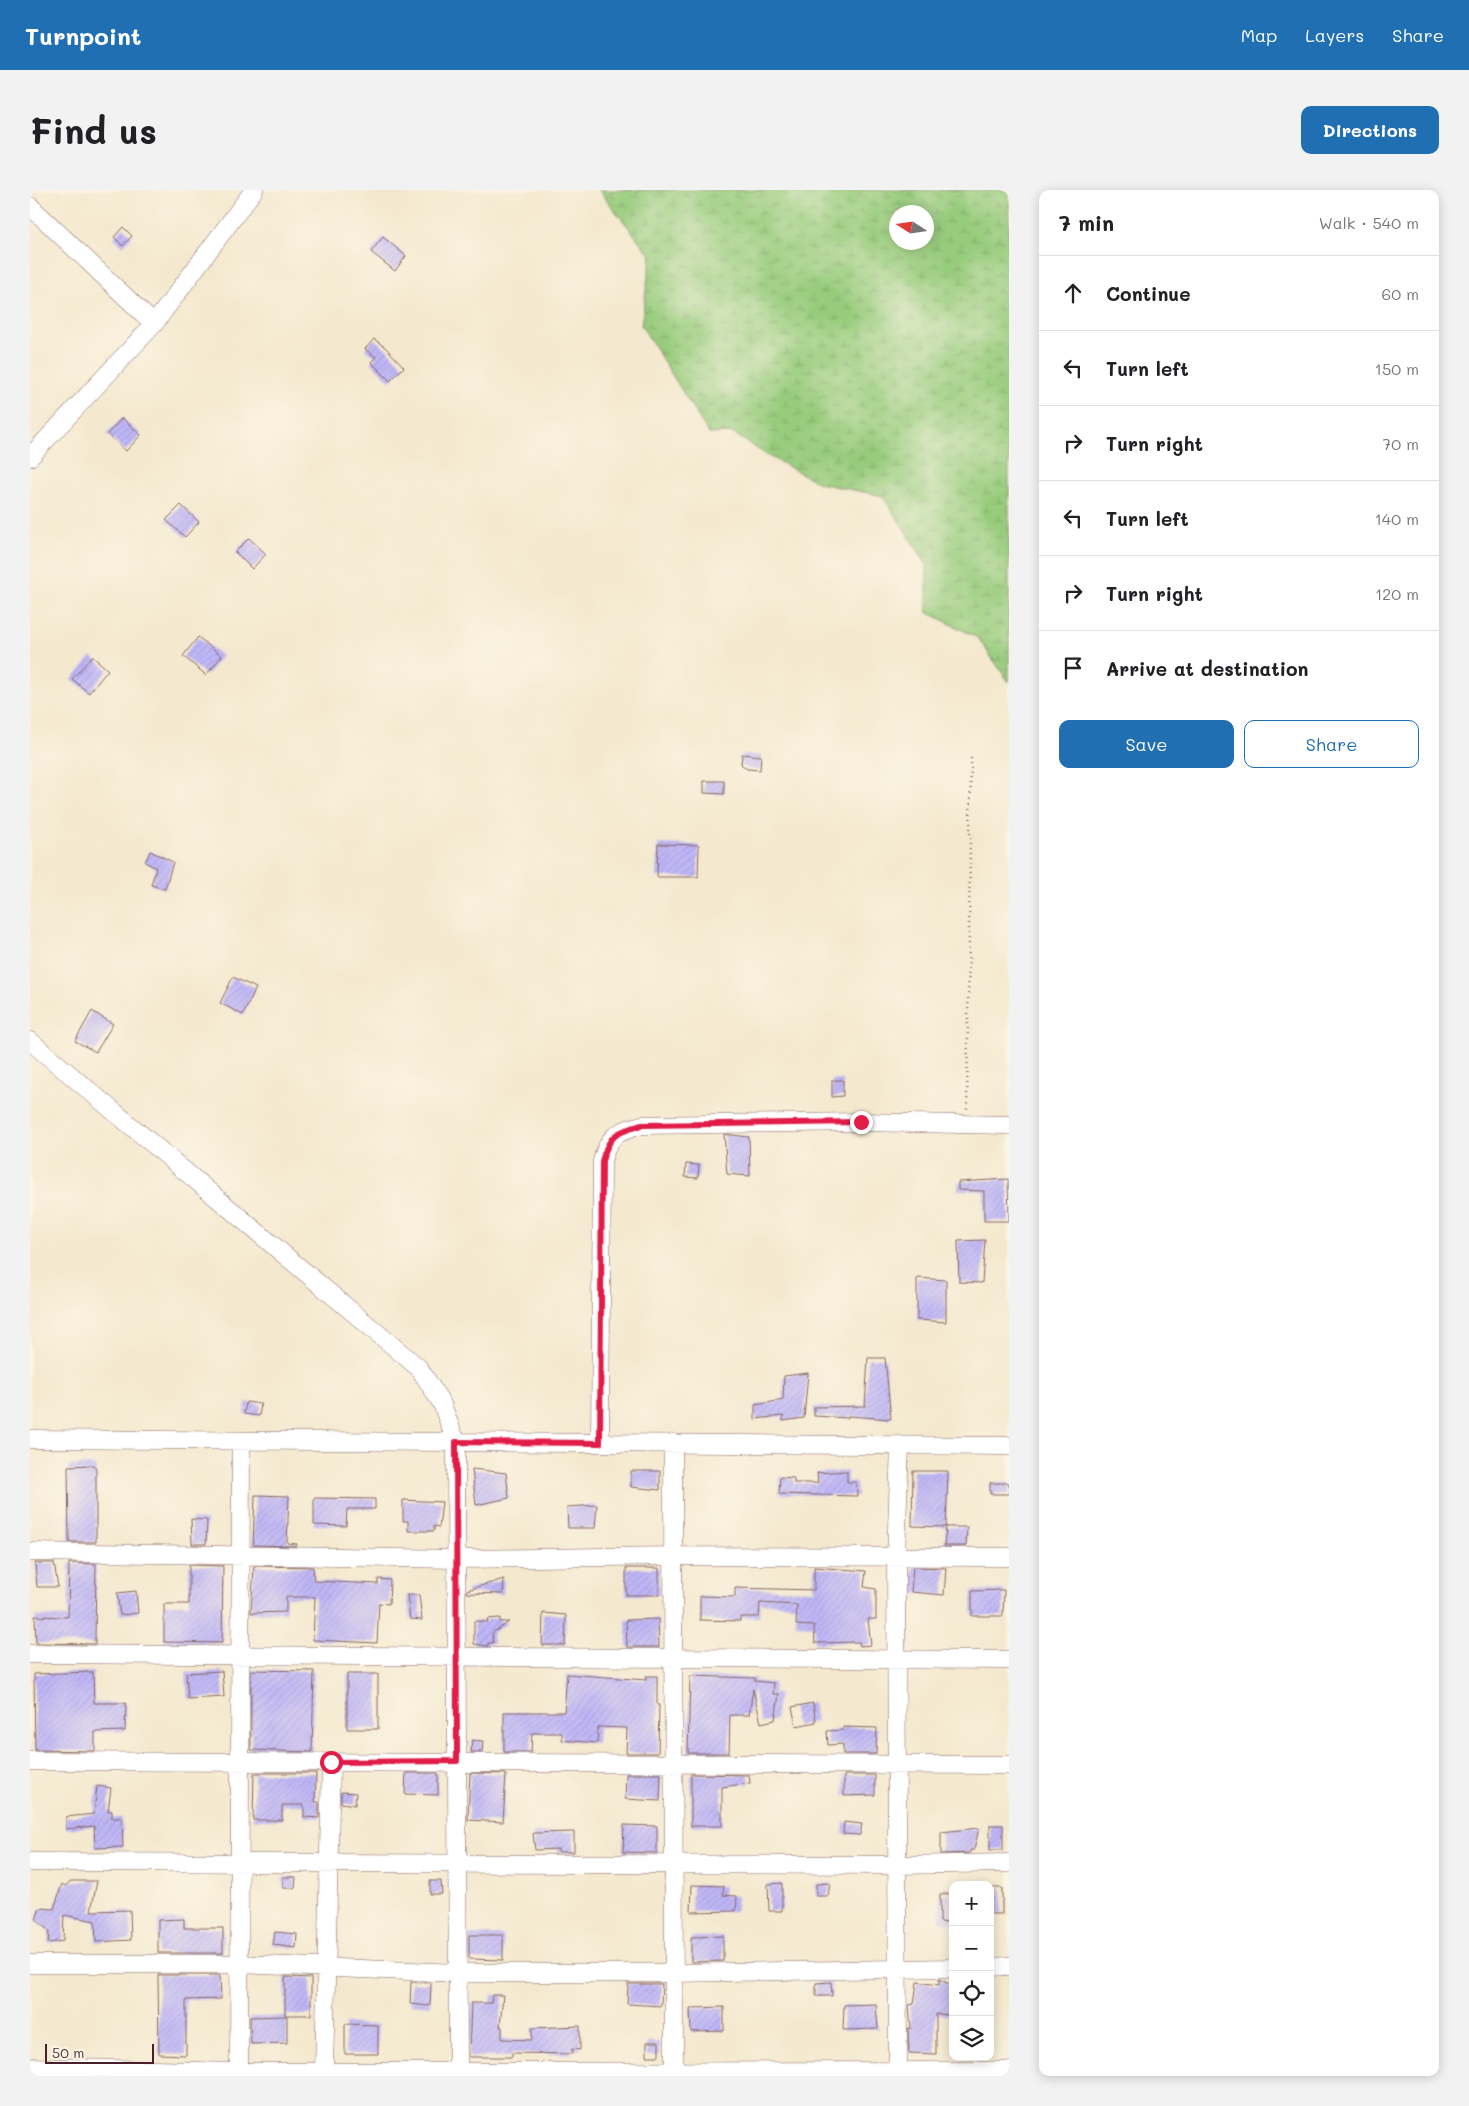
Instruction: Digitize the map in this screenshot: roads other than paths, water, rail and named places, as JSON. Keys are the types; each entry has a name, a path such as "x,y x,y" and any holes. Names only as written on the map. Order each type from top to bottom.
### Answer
{"street":[{"path":"30,457 154,324 254,190"},
{"path":"30,206 154,324"},
{"path":"30,1040 419,1368 442,1404 456,1442 458,1559 458,2074"},
{"path":"600,1443 602,1161 606,1146 612,1137 620,1131 642,1125 861,1122 1009,1125"},
{"path":"30,1439 1009,1446"},
{"path":"238,2074 241,1441"},
{"path":"673,1443 674,2074"},
{"path":"898,2074 896,1557 900,1445"},
{"path":"30,1552 458,1559 672,1556 1009,1558"},
{"path":"30,1654 1009,1660"},
{"path":"30,1761 457,1761 1009,1765"},
{"path":"324,2072 331,1762"},
{"path":"30,1862 897,1865 1009,1863"},
{"path":"30,1964 239,1964 458,1973 674,1973 949,1968"},
{"path":"994,1967 1009,1966"},
{"path":"30,2067 238,2074 324,2072 458,2074 991,2074 1009,2071"}]}
